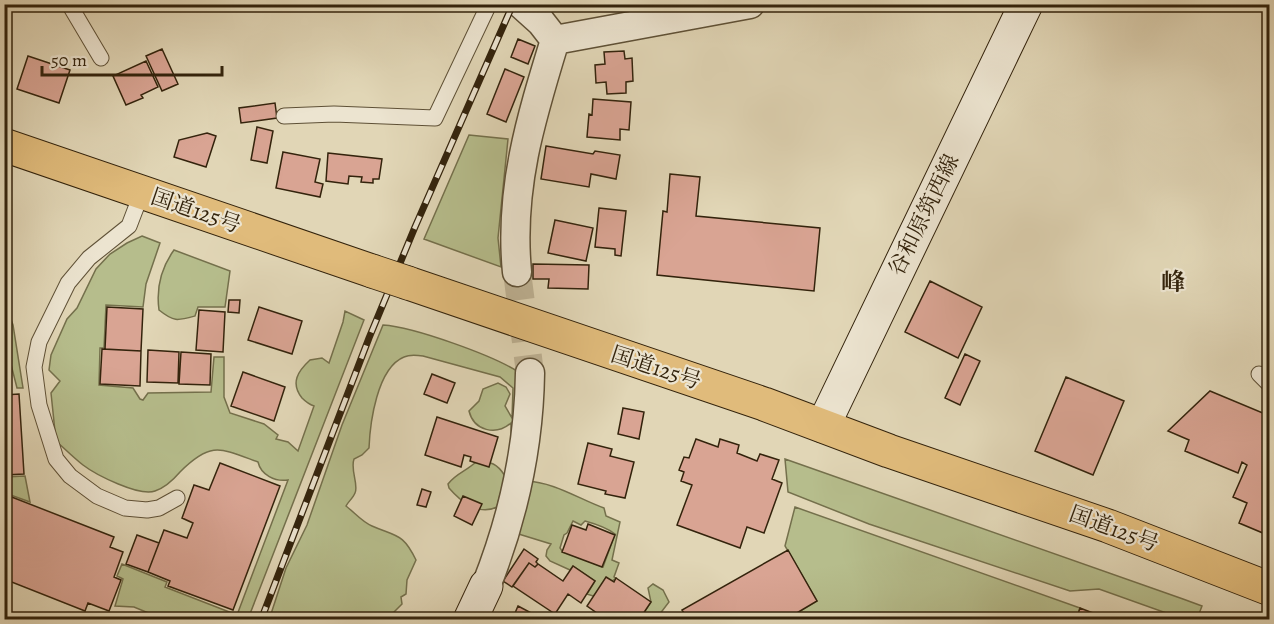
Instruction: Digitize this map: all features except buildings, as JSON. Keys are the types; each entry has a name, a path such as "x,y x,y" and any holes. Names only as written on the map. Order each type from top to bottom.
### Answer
{"highway":[{"name":"国道125号","path":"4,145 1108,526 1269,589"}],"main road":[{"name":"谷和原筑西線","path":"823,426 1026,4"},
{"path":"470,620 486,586"}],"street":[{"path":"520,4 541,22 555,40"},
{"path":"555,40 750,4"},
{"path":"517,272 514,222 521,165 529,124 555,40"},
{"path":"486,586 514,498 526,439 530,373"}],"lane":[{"path":"69,4 101,58"},
{"path":"284,116 334,114 435,118 489,4"},
{"path":"142,192 129,226 89,258 69,283 39,342 34,367 39,405 56,459 70,476 97,496 125,508 147,510 159,508 177,498"}],"green space":[{"path":"469,135 508,139 498,238 501,267 424,239"},
{"path":"142,236 160,243 146,284 143,307 106,305 104,348 100,348 99,385 133,388 143,400 148,393 211,392 214,357 224,357 224,397 230,413 264,424 278,435 276,439 288,442 298,451 314,406 306,402 298,393 296,382 299,373 310,360 322,358 329,363 345,311 364,320 248,619 163,619 134,607 115,606 123,579 117,576 122,564 167,582 165,587 237,615 288,480 269,477 262,471 258,462 234,453 216,450 200,455 158,490 139,491 118,484 89,469 56,441 51,393 60,381 49,370 51,355 67,319 77,308 96,269 110,254"},
{"path":"174,250 230,271 225,307 198,307 195,316 180,319 168,317 159,310 160,278"},
{"path":"5,315 10,317 13,325 23,388 17,388 5,341"},
{"path":"383,325 414,331 454,343 520,373 515,434 511,434 511,423 492,430 481,427 469,411 479,401 483,389 498,383 506,387 510,394 505,406 512,418 513,388 500,377 418,355 406,356 395,363 387,372 377,397 369,448 354,459 356,490 346,506 368,524 403,540 411,551 416,560 407,580 406,594 401,597 402,604 387,619 269,620 286,568 307,525 342,425"},
{"path":"785,459 1202,606 1197,619 1183,619 1099,589 1070,591 869,524 788,492"},
{"path":"477,461 493,464 505,476 497,507 477,509 465,503 449,488 448,484 451,480"},
{"path":"25,476 30,502 5,493 5,477"},
{"path":"526,481 546,484 604,508 606,516 620,522 612,560 619,563 614,577 616,578 593,596 587,594 595,581 573,566 570,570 550,561 546,556 551,544 512,532","holes":["573,521 581,525 585,521 615,534 603,567 562,551 560,548 564,535"]},
{"path":"795,507 1080,608 1076,620 785,620 817,601 785,546"},
{"path":"653,584 663,590 669,602 656,619 639,620 651,602 648,588"}],"tunnel":[{"path":"517,272 530,373"}],"railway":[{"path":"261,620 369,338 513,4"}],"district":[{"name":"峰","path":"1173,282"}]}
